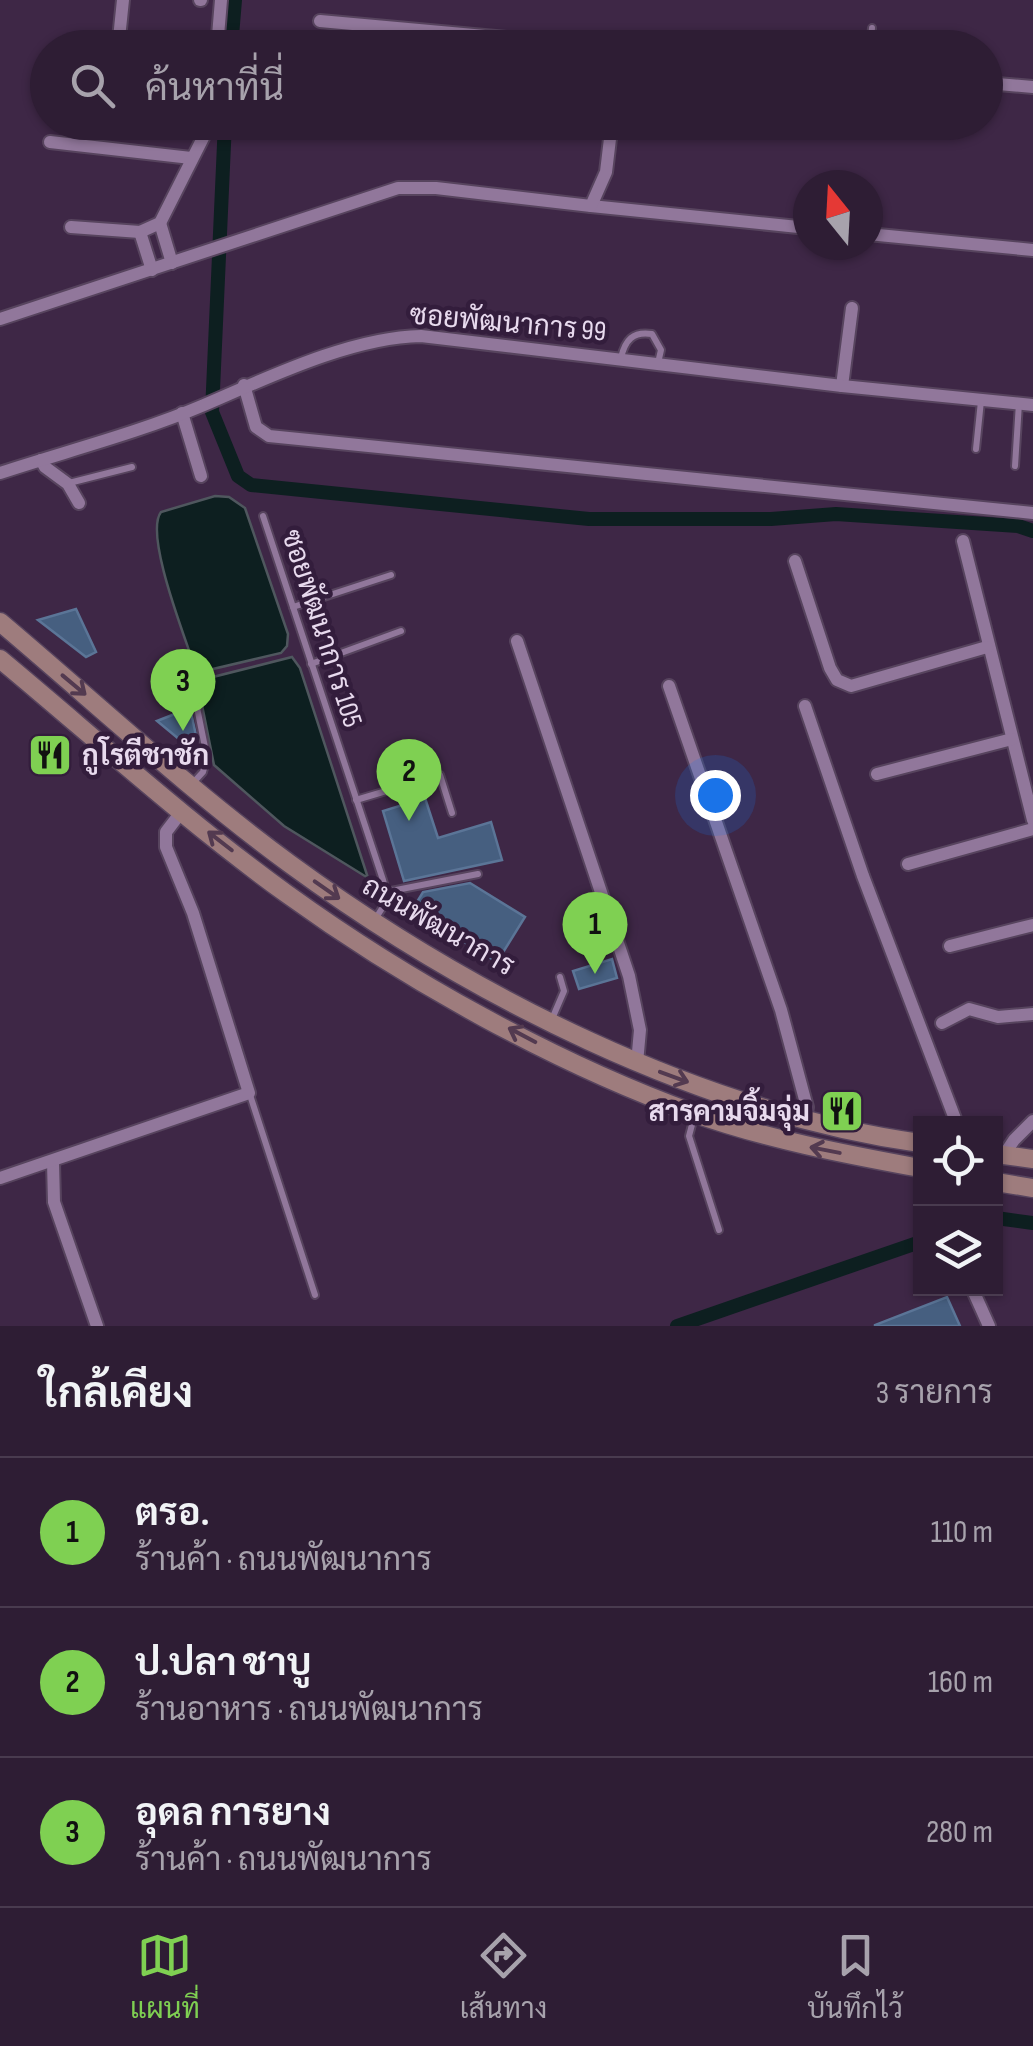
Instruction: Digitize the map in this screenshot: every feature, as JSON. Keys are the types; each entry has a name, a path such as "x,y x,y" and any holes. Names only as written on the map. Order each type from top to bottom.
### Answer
{"main road":[{"name":"ถนนพัฒนาการ","path":"0,622 288,862 421,952 668,1076 805,1119 913,1142"},
{"name":"ถนนพัฒนาการ","path":"0,659 287,894 406,974 586,1069 694,1114 809,1147 913,1167"},
{"path":"1003,1155 1033,1159"},
{"path":"1003,1183 1033,1188"}],"street":[{"path":"120,30 123,0"},
{"path":"219,30 221,4"},
{"path":"320,20 425,30"},
{"path":"1003,85 1033,88"},
{"path":"172,263 160,224 203,140"},
{"path":"592,206 606,172 610,140"},
{"path":"50,142 191,158"},
{"path":"0,318 398,188 436,188 793,226"},
{"path":"71,227 140,232 160,224"},
{"path":"140,232 152,270"},
{"path":"883,235 1033,250"},
{"path":"842,386 852,308"},
{"name":"ซอยพัฒนาการ 99","path":"0,473 182,413 244,386 392,336 421,336 1026,404"},
{"path":"244,386 256,426 269,436 1033,513"},
{"path":"182,413 201,476"},
{"path":"41,460 68,484 79,503"},
{"path":"963,541 1033,820"},
{"path":"795,561 830,668 843,684 851,686 987,647"},
{"path":"517,641 629,976 640,1030 638,1063"},
{"path":"669,686 781,1010 807,1107 805,1119"},
{"path":"806,706 864,876 955,1116"},
{"path":"878,774 1012,739"},
{"path":"0,1178 249,1094 192,913 169,860 166,832 182,811"},
{"path":"908,864 1033,829"},
{"path":"950,946 1033,925"},
{"path":"942,1023 969,1009 998,1017 1033,1014"},
{"path":"1003,1152 1033,1121"},
{"path":"53,1162 54,1202 97,1326"},
{"path":"976,1296 989,1326"}],"lane":[{"path":"621,358 624,344 632,336 652,334 660,350 658,363"},
{"path":"976,450 981,400"},
{"path":"1015,466 1026,404"},
{"path":"68,484 132,468"},
{"name":"ซอยพัฒนาการ 105","path":"263,516 386,892"},
{"path":"292,607 391,575"},
{"path":"312,664 401,631"},
{"path":"188,663 206,757 203,772 192,785"},
{"path":"356,800 440,775 452,813"},
{"path":"374,922 388,899 386,892 478,874"},
{"path":"551,1020 564,991 560,977"},
{"path":"249,1094 315,1295"},
{"path":"694,1114 689,1136 719,1230"}],"shaded area":[{"path":"215,496 229,497 245,508 288,634 287,646 281,653 200,672 194,665 168,586 157,524 161,512"},
{"path":"292,657 300,668 368,878 284,826 214,765 199,690 213,677"}],"building":[{"path":"76,609 96,652 86,657 38,620"},
{"path":"190,708 197,740 185,744 157,721"},
{"name":"กูโรตีชาชัก","path":"55,740 62,764 44,770 37,746"},
{"path":"425,798 438,838 491,822 502,860 404,881 383,811"},
{"path":"470,883 525,917 497,962 412,910 423,892"},
{"path":"612,959 617,978 579,989 573,971"},
{"path":"947,1297 960,1326 875,1326 875,1325"}],"waterway":[{"path":"232,30 235,0"},
{"path":"224,140 212,412 238,476 251,485 589,519 771,519 836,514 1018,526 1033,531"},
{"path":"1003,1219 1033,1223"},
{"path":"677,1326 913,1244"}],"place":[{"name":"อุดล การยาง","path":"183,731"},
{"name":"กูโรตีชาชัก","path":"50,755"},
{"name":"ป.ปลา ชาบู","path":"409,821"},
{"name":"ตรอ.","path":"595,974"},
{"name":"สารคามจิ้มจุ่ม","path":"842,1111"}]}
